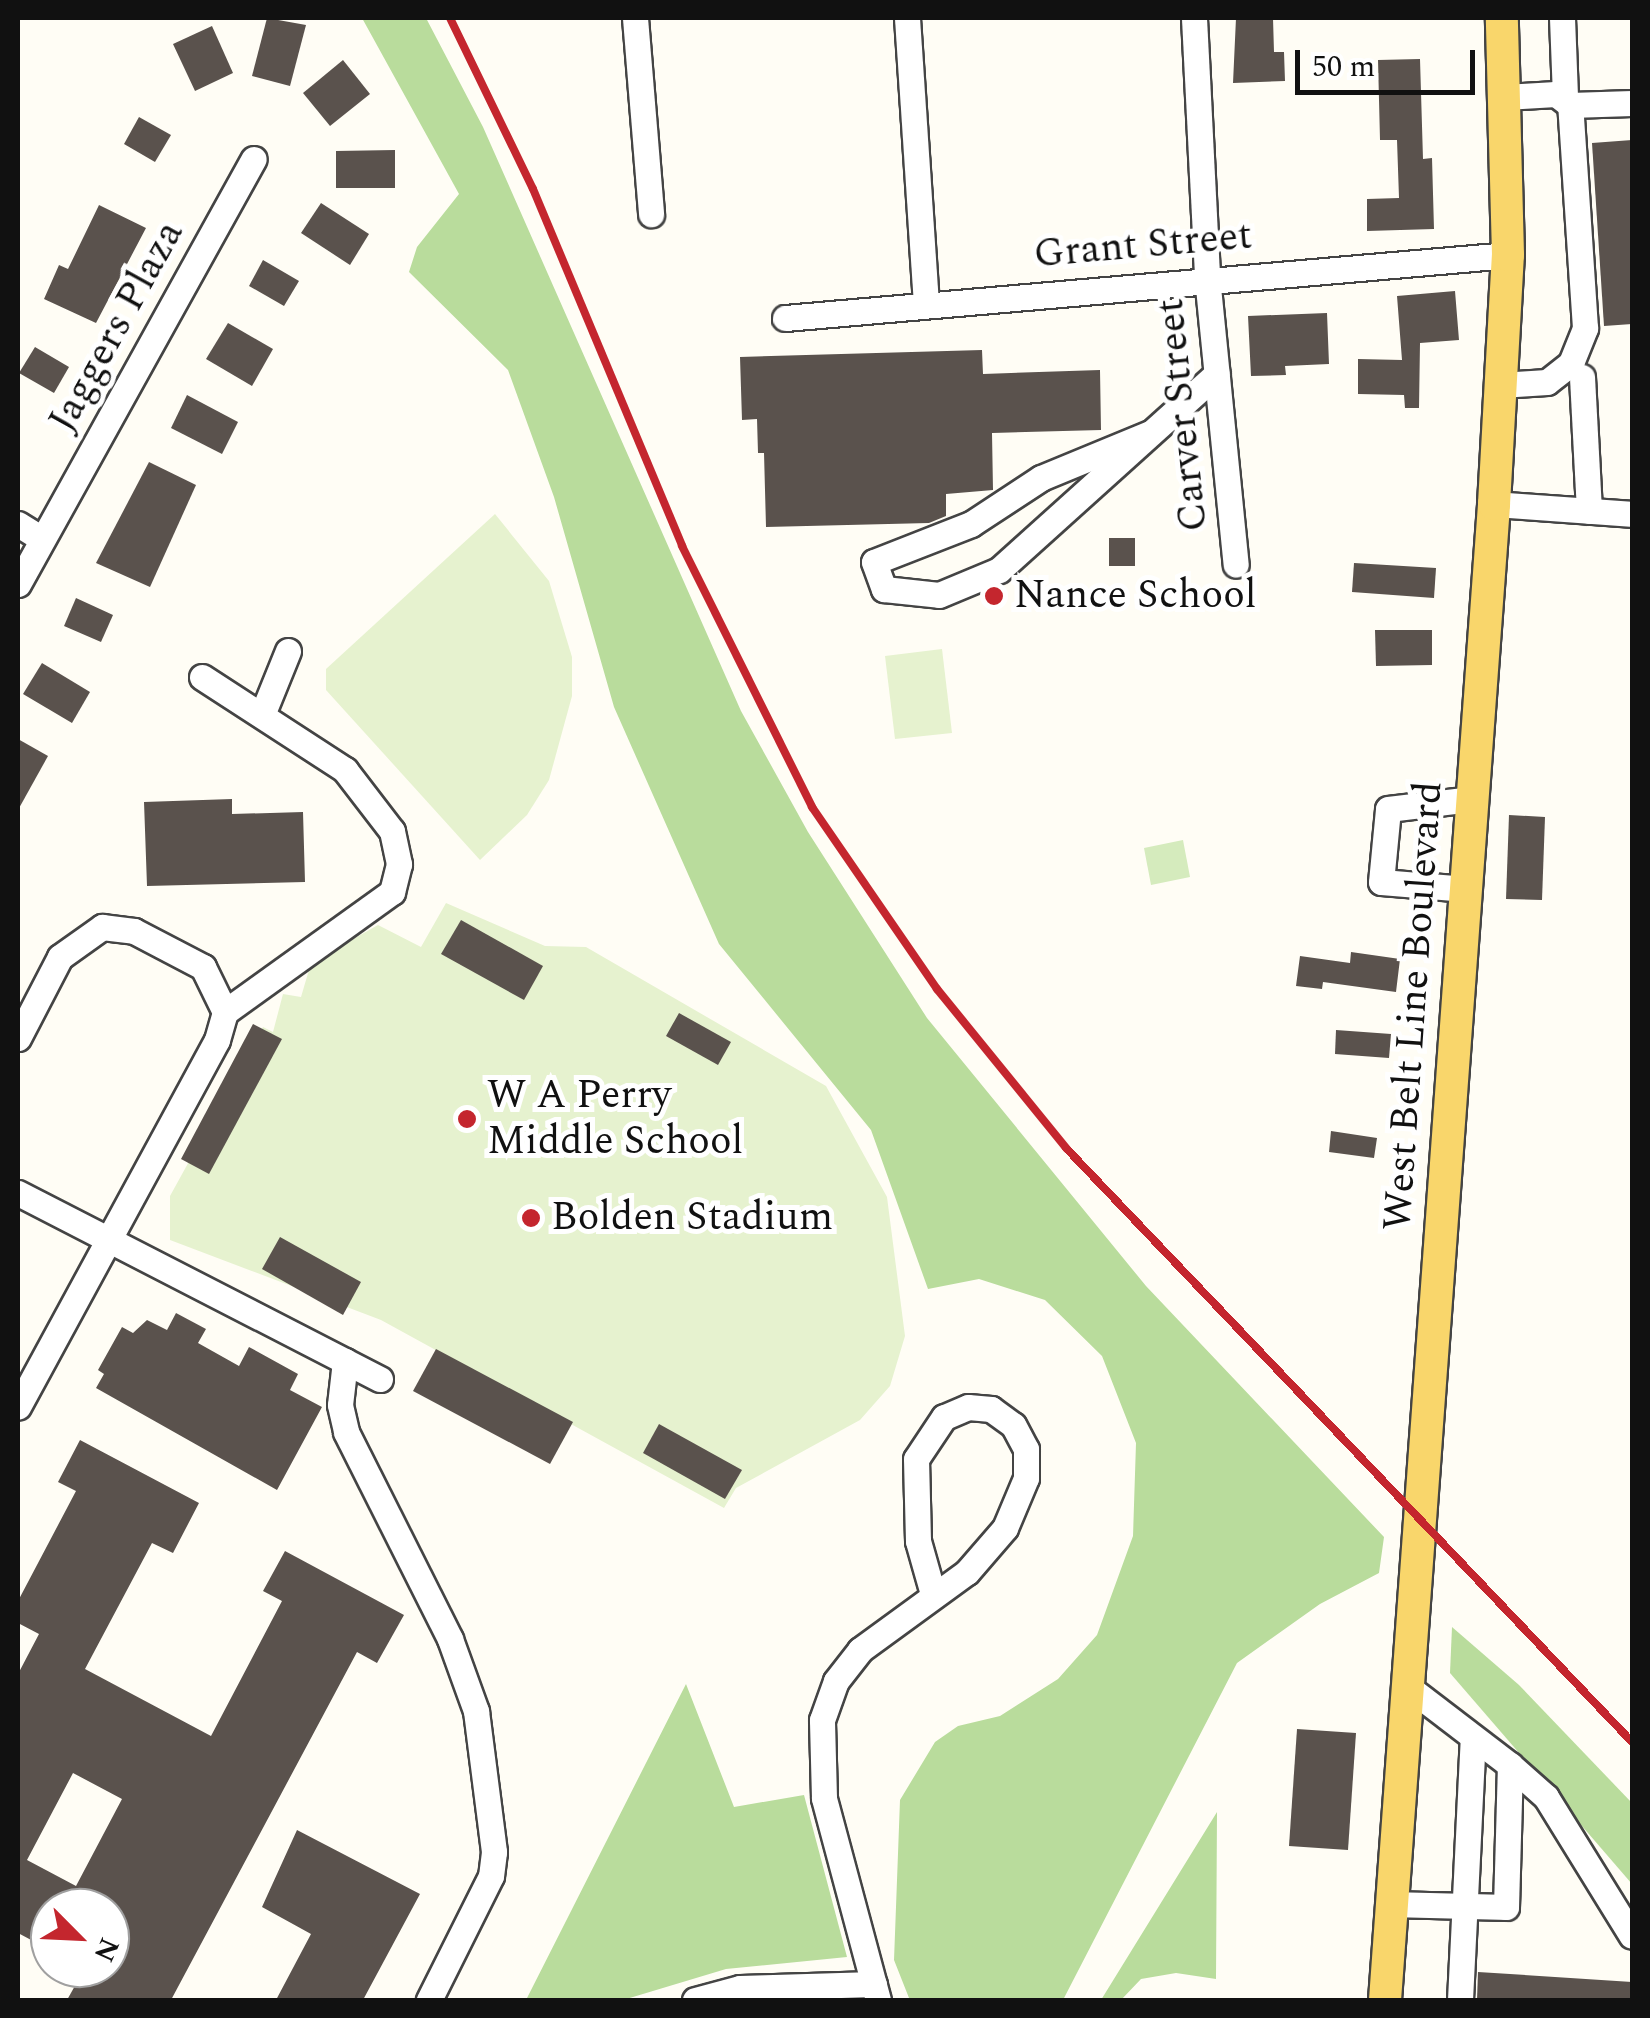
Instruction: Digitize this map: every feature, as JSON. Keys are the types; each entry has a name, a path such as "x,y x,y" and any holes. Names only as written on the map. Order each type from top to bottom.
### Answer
{"main road":[{"name":"West Belt Line Boulevard","path":"1386,2000 1494,504 1508,255 1502,18"}],"street":[{"path":"635,18 651,214"},
{"path":"907,18 926,304"},
{"name":"Carver Street","path":"1194,18 1207,277 1236,565"},
{"path":"1500,385 1547,382 1571,362 1585,328 1562,18"},
{"path":"1504,97 1632,102"},
{"name":"Jaggers Plaza","path":"18,584 254,160"},
{"name":"Grant Street","path":"785,318 1207,277 1508,255"},
{"path":"1150,433 1041,478 971,524 874,562 884,590 940,595 999,570 1217,374"},
{"path":"1582,376 1589,511"},
{"path":"1494,504 1632,514"},
{"path":"18,524 42,539"},
{"path":"262,715 288,651"},
{"path":"18,1407 217,1040 225,1012 378,904 398,878 392,830 362,787 262,715 202,678"},
{"path":"1466,889 1381,882 1388,809 1472,799"},
{"path":"18,1038 60,957 102,928 134,931 203,968 225,1012"},
{"path":"18,1193 380,1379"},
{"path":"345,1361 340,1404 346,1432 450,1639 476,1711 494,1852 491,1876 429,2000"},
{"path":"695,2000 740,1988 876,1992 824,1798 822,1720 836,1681 860,1650 985,1555 1022,1494 1026,1448 1012,1425 991,1409 968,1407 944,1417 916,1458 918,1541 933,1594"},
{"path":"1408,1687 1546,1797 1632,1936"},
{"path":"1460,2000 1474,1737"},
{"path":"1392,1904 1506,1906 1510,1765"}],"green space":[{"path":"362,18 426,18 483,127 741,711 808,832 927,1018 1146,1286 1384,1537 1379,1573 1320,1604 1237,1663 1063,2000 909,1998 894,1960 900,1800 935,1742 958,1726 1000,1716 1058,1679 1097,1635 1133,1536 1136,1443 1102,1356 1045,1300 979,1279 928,1289 871,1130 719,944 614,707 554,497 508,370 409,272 417,247 459,194"},
{"path":"495,514 549,581 572,657 572,696 549,780 527,815 480,860 326,690 326,669"},
{"path":"942,649 952,733 895,739 885,656"},
{"path":"1183,840 1190,877 1151,885 1144,848"},
{"name":"Bolden Stadium","path":"446,903 545,946 586,947 826,1086 887,1197 905,1336 890,1386 860,1420 736,1488 724,1508 381,1320 170,1240 170,1196 263,1027 273,1032 283,994 301,997 311,963 378,925 421,947"},
{"path":"1452,1627 1519,1685 1632,1803 1632,1884 1450,1673"},
{"path":"686,1684 734,1807 804,1795 847,1957 726,1969 623,2000 526,2000"},
{"path":"1217,1812 1216,1979 1176,1973 1141,1979 1121,2000 1101,2000"}],"building":[{"path":"267,18 306,25 290,86 252,76"},
{"path":"1236,18 1273,18 1274,52 1284,52 1285,81 1233,83"},
{"path":"212,26 233,73 195,91 173,44"},
{"path":"1420,59 1423,159 1432,158 1434,229 1367,231 1367,199 1399,198 1397,140 1380,140 1378,60"},
{"path":"343,60 370,94 330,126 303,93"},
{"path":"139,117 171,135 155,162 124,144"},
{"path":"1632,140 1632,324 1604,326 1592,143"},
{"path":"395,150 395,188 336,188 336,151"},
{"path":"321,203 369,234 350,265 301,233"},
{"path":"99,205 146,228 96,323 44,299 59,265 68,269"},
{"path":"263,260 299,281 284,306 249,286"},
{"path":"1455,291 1459,340 1420,343 1419,408 1405,408 1404,395 1358,394 1358,359 1402,360 1397,296"},
{"path":"1327,313 1329,364 1285,366 1286,375 1251,376 1248,316"},
{"path":"228,323 273,349 252,386 206,359"},
{"path":"35,347 69,367 54,393 19,373"},
{"path":"982,350 983,374 1100,370 1101,430 992,433 993,490 946,494 946,516 929,523 766,527 764,453 758,453 757,419 742,420 740,357"},
{"path":"187,395 238,422 222,454 171,428"},
{"path":"149,462 196,485 150,587 96,563"},
{"path":"1109,538 1135,538 1135,566 1109,566"},
{"path":"1354,563 1436,568 1434,598 1352,592"},
{"path":"76,598 113,615 101,642 64,626"},
{"path":"1375,630 1432,630 1432,665 1376,666"},
{"path":"42,663 90,692 72,723 23,694"},
{"path":"18,739 48,756 18,810"},
{"path":"232,799 232,814 303,812 305,882 147,886 144,802"},
{"path":"1509,815 1545,817 1542,900 1506,899"},
{"path":"461,920 543,966 524,1000 441,954"},
{"path":"1351,952 1400,959 1396,992 1323,982 1322,989 1296,986 1300,956 1350,963"},
{"path":"679,1013 731,1042 718,1065 666,1036"},
{"path":"253,1024 282,1039 209,1174 181,1159"},
{"path":"1336,1030 1391,1034 1389,1058 1335,1054"},
{"path":"1331,1131 1377,1138 1374,1158 1329,1152"},
{"path":"280,1237 361,1282 343,1315 262,1269"},
{"path":"176,1313 206,1329 198,1343 239,1366 249,1347 298,1374 290,1390 322,1407 277,1490 96,1388 104,1374 98,1370 122,1327 133,1333 147,1320 167,1330"},
{"path":"436,1349 573,1422 550,1464 413,1391"},
{"path":"659,1424 742,1470 725,1499 643,1453"},
{"path":"80,1440 199,1503 173,1553 152,1543 85,1669 211,1736 282,1601 263,1591 285,1551 404,1615 377,1663 357,1652 171,2000 67,2000 74,1988 130,1988 130,1888 30,1888 30,1939 18,1933 18,1674 39,1634 18,1623 18,1601 76,1491 58,1482","holes":["73,1773 122,1799 76,1886 27,1860"]},
{"path":"1297,1729 1356,1733 1348,1850 1289,1846"},
{"path":"297,1830 420,1894 363,2000 276,2000 311,1934 262,1907"},
{"path":"1478,1972 1632,1982 1632,2000 1477,2000"}],"railway":[{"path":"450,18 533,189 682,546 812,807 937,989 1066,1148 1632,1742"}],"place":[{"name":"Nance School","path":"994,596"},
{"name":"W A Perry Middle School","path":"467,1119"},
{"name":"Bolden Stadium","path":"531,1218"}]}
